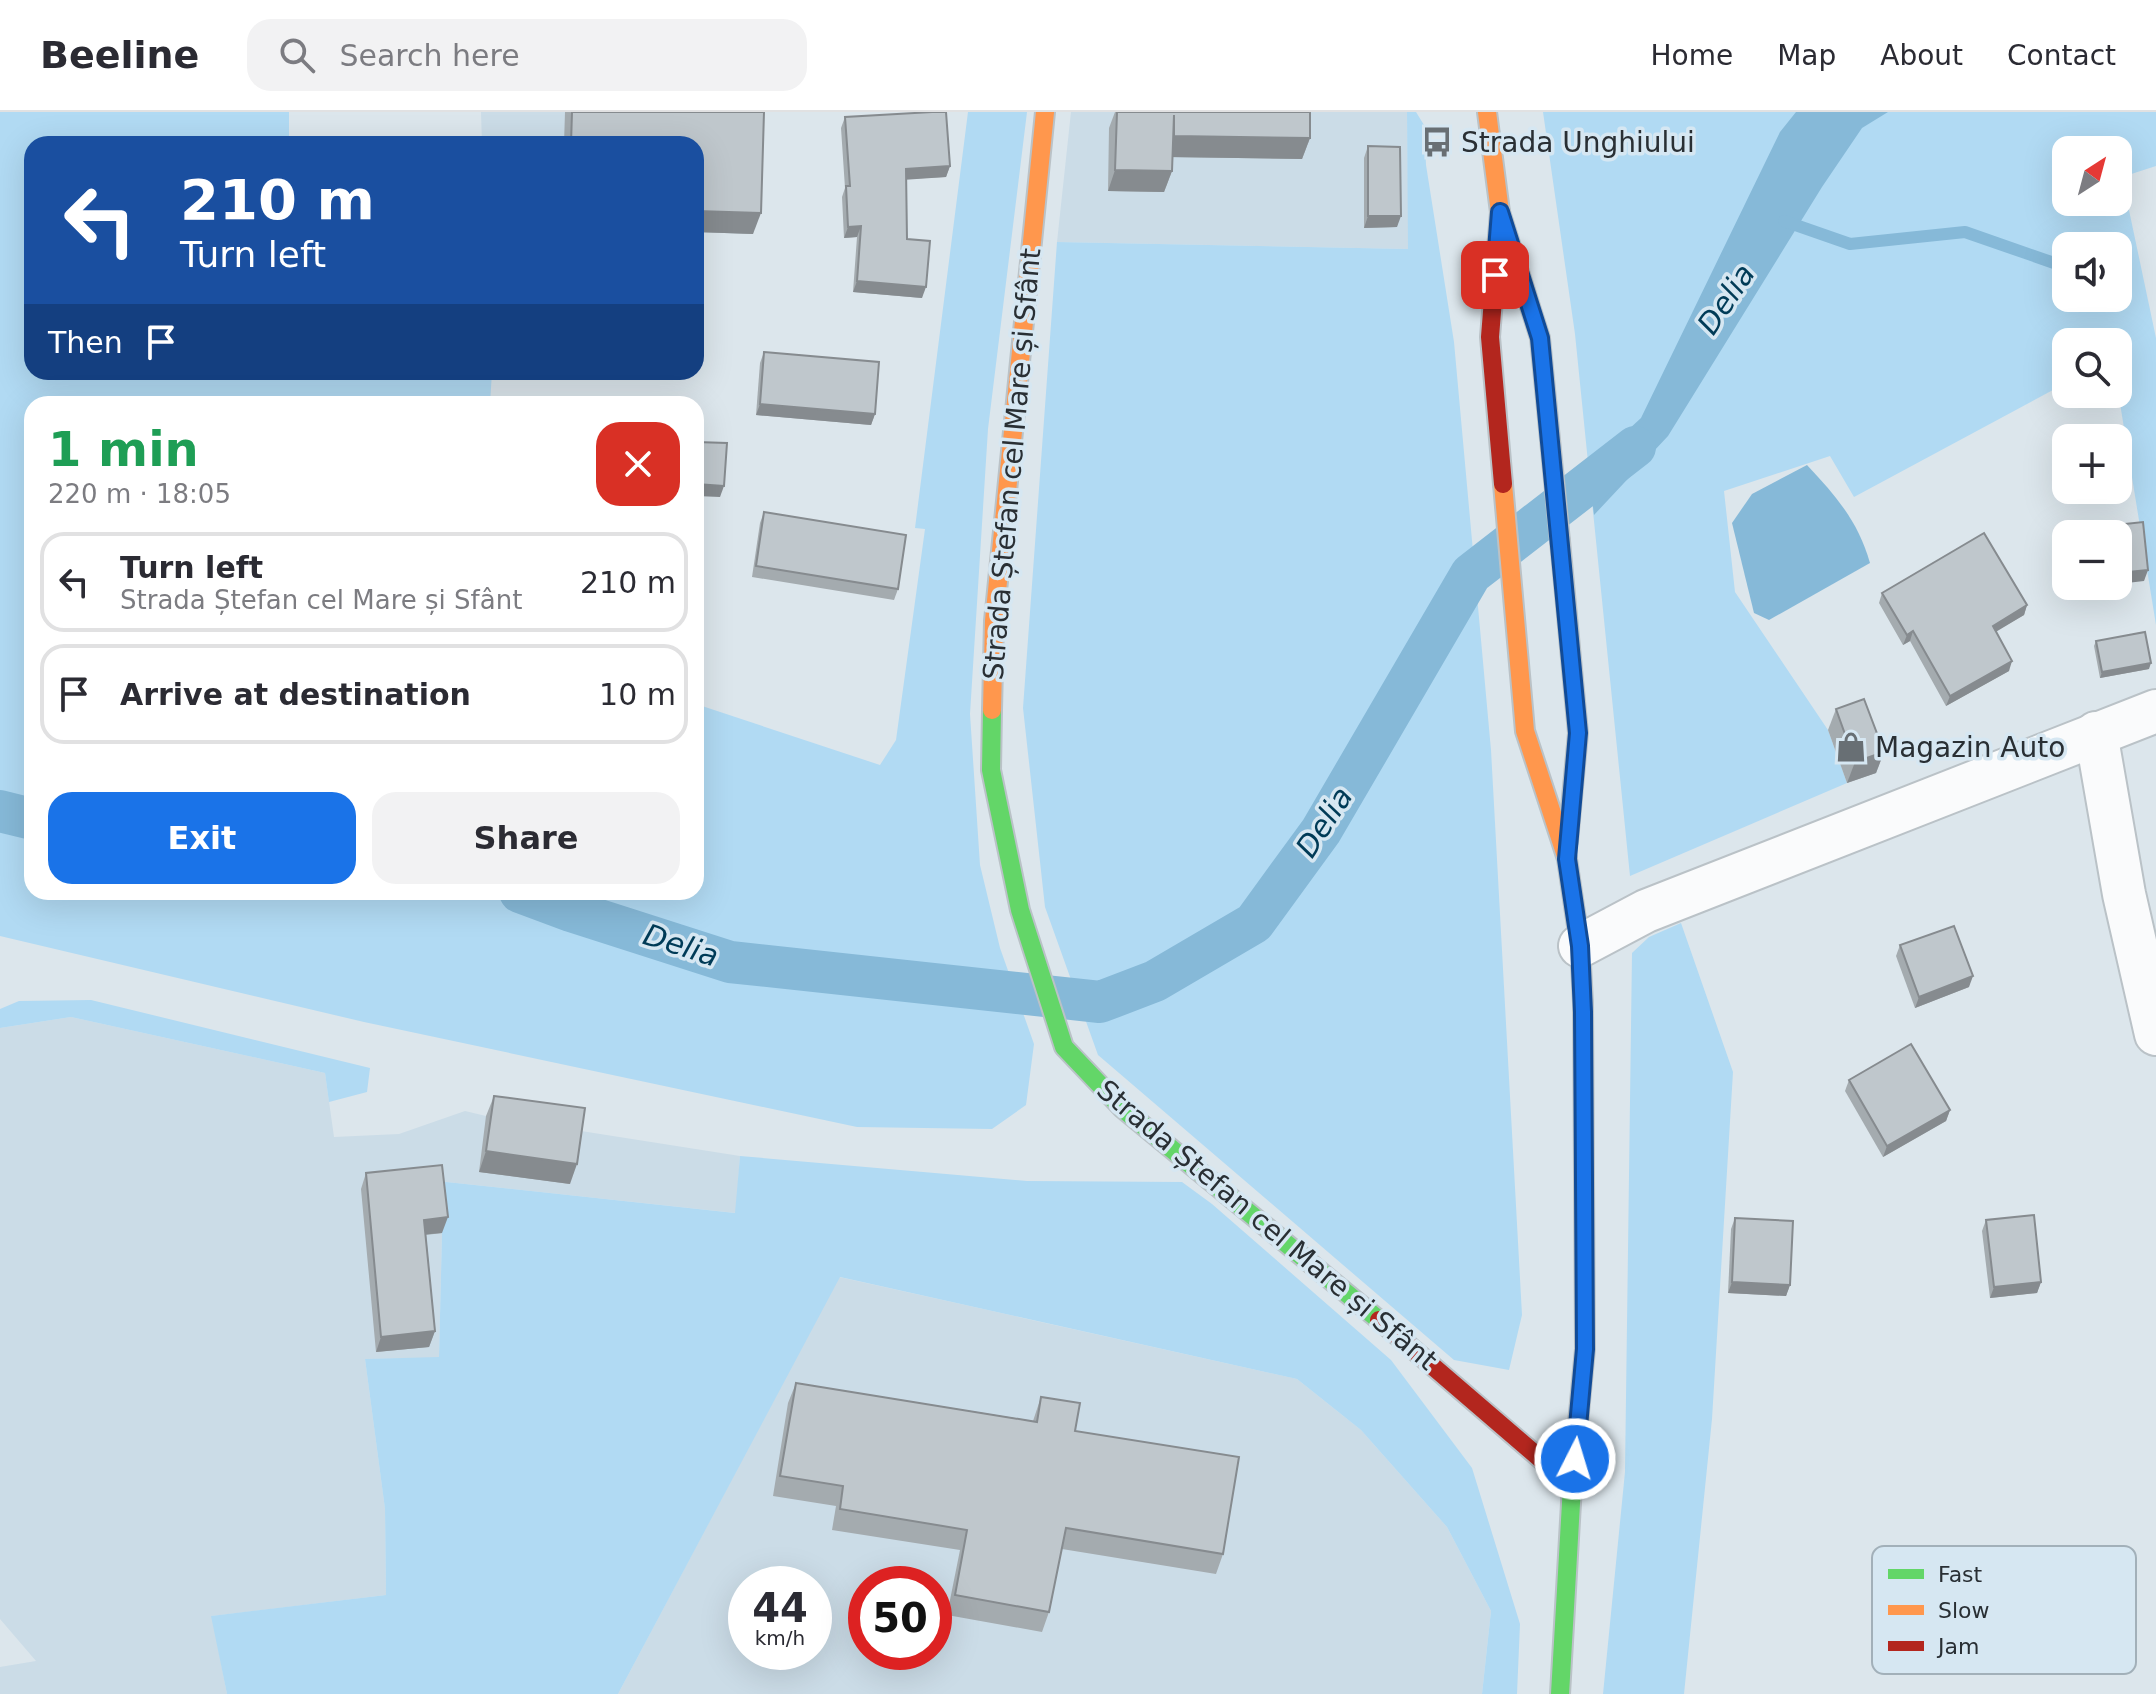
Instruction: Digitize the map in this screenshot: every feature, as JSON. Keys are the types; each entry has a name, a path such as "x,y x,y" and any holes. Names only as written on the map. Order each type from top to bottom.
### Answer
{"main road":[{"name":"Strada Ștefan cel Mare și Sfânt","path":"1045,112 994,621 991,770 1020,910 1064,1047 1122,1108 1417,1352 1572,1486"},
{"path":"1487,112 1500,212 1540,338 1578,733 1567,859"},
{"path":"1500,212 1490,337 1525,731 1567,859 1580,946 1583,1012 1585,1349 1572,1486 1560,1694"}],"street":[{"path":"1580,946 1646,911 2156,711"},
{"path":"2096,733 2124,894 2156,1034"}],"shaded area":[{"path":"0,112 289,112 289,136 24,136 24,380 492,380 490,396 24,396 24,900 704,900 704,707 880,765 896,740 925,529 915,528 968,112 1027,112 988,429 970,714 980,865 1000,948 1034,1044 1026,1105 992,1129 857,1127 364,1022 0,936"},
{"path":"481,112 758,112 753,234 704,232 704,136 482,136"},
{"path":"1071,112 1407,112 1409,249 1057,242"},
{"path":"1407,112 1416,112 1424,125 1426,165 1454,342 1491,750 1522,1315 1509,1370 1454,1360 1098,1055 1045,907 1023,708 1057,242 1408,249"},
{"path":"1543,112 2156,112 2156,166 2132,174 2132,136 2052,136 2052,216 2130,216 2156,338 2156,625 2132,477 2132,424 2123,424 2121,408 2132,408 2132,328 2052,328 2052,391 1854,497 1830,456 1724,491 1735,592 1828,730 1847,783 1630,876 1575,334"},
{"path":"1681,923 1733,1072 1712,1419 1684,1694 1603,1694 1625,1472 1632,953 1649,937"},
{"path":"91,1000 370,1068 367,1092 329,1102 325,1073 71,1017 0,1028 0,1009 19,1001"},
{"path":"71,1017 325,1073 334,1137 399,1134 465,1111 740,1156 736,1213 437,1181 442,1233 439,1358 365,1359 385,1509 386,1595 212,1616 227,1694 0,1694 0,1667 36,1661 0,1619 0,1028"},
{"path":"740,1156 1027,1181 1182,1182 1212,1204 1391,1360 1472,1468 1520,1624 1517,1694 1482,1694 1491,1611 1447,1527 1361,1430 1297,1379 840,1277 618,1694 227,1694 211,1616 386,1595 385,1509 365,1359 439,1357 442,1233 437,1181 735,1213"},
{"path":"839,1277 1297,1379 1361,1430 1447,1527 1491,1611 1482,1694 618,1694"}],"water":[{"path":"1796,112 1888,112 1862,128 1822,187 1668,436 1594,515 1588,467 1641,418 1780,132"},
{"path":"1807,465 1845,510 1859,534 1870,563 1769,620 1754,613 1732,523 1752,494"}],"building":[{"path":"572,112 764,112 761,213 704,211 704,136 571,136"},
{"path":"946,112 950,166 906,169 907,239 930,241 926,287 857,281 861,226 848,227 846,186 850,186 845,117"},
{"path":"1117,112 1310,112 1310,138 1174,136 1174,115 1172,171 1115,170"},
{"path":"1368,146 1400,147 1401,216 1368,216"},
{"path":"764,352 879,362 875,414 760,404"},
{"path":"704,442 727,443 724,486 704,485"},
{"path":"764,512 906,535 898,589 756,566"},
{"path":"2143,522 2148,570 2132,572 2132,523"},
{"path":"1984,533 2027,605 1993,626 2012,661 1950,696 1913,631 1907,635 1882,593"},
{"path":"2145,632 2151,663 2102,672 2096,641"},
{"path":"1864,699 1884,752 1855,762 1836,709"},
{"path":"1954,926 1973,976 1919,997 1900,945"},
{"path":"1911,1044 1950,1110 1887,1146 1849,1080"},
{"path":"494,1096 585,1108 577,1164 486,1151"},
{"path":"442,1165 448,1217 424,1220 435,1331 381,1337 366,1173"},
{"path":"2034,1215 2041,1282 1994,1287 1986,1220"},
{"path":"1735,1218 1793,1221 1790,1285 1732,1282"},
{"path":"796,1383 1037,1422 1041,1397 1080,1403 1075,1431 1239,1457 1223,1554 1066,1528 1049,1612 955,1595 967,1530 840,1509 843,1486 780,1476"}],"waterway":[{"path":"1784,221 1850,244 1965,232 2052,262"},
{"name":"Delia","path":"541,900 730,962 1100,1002 1155,981 1254,923 1321,831 1471,574 1635,447"},
{"name":"Delia","path":"0,811 24,817"}],"traffic: fast":[{"path":"1560,541 1578,733 1568,841"},
{"path":"992,710 991,770 1020,910 1064,1047 1122,1108 1379,1320"},
{"path":"1560,1694 1572,1486 1585,1349 1583,1003"}],"traffic: slow":[{"path":"992,710 994,621 1045,112"},
{"path":"1487,112 1500,212 1540,338 1560,541"},
{"path":"1503,484 1525,731 1567,859 1580,946 1583,1003"}],"traffic: jam":[{"path":"1500,212 1490,337 1503,484"},
{"path":"1379,1320 1572,1486"}],"place":[{"name":"Strada Unghiului","path":"1437,142"},
{"name":"Magazin Auto","path":"1851,747"}],"route":[{"path":"1495,275 1500,212 1540,338 1578,733 1567,859 1580,946 1583,1012 1585,1349 1575,1459"}]}
